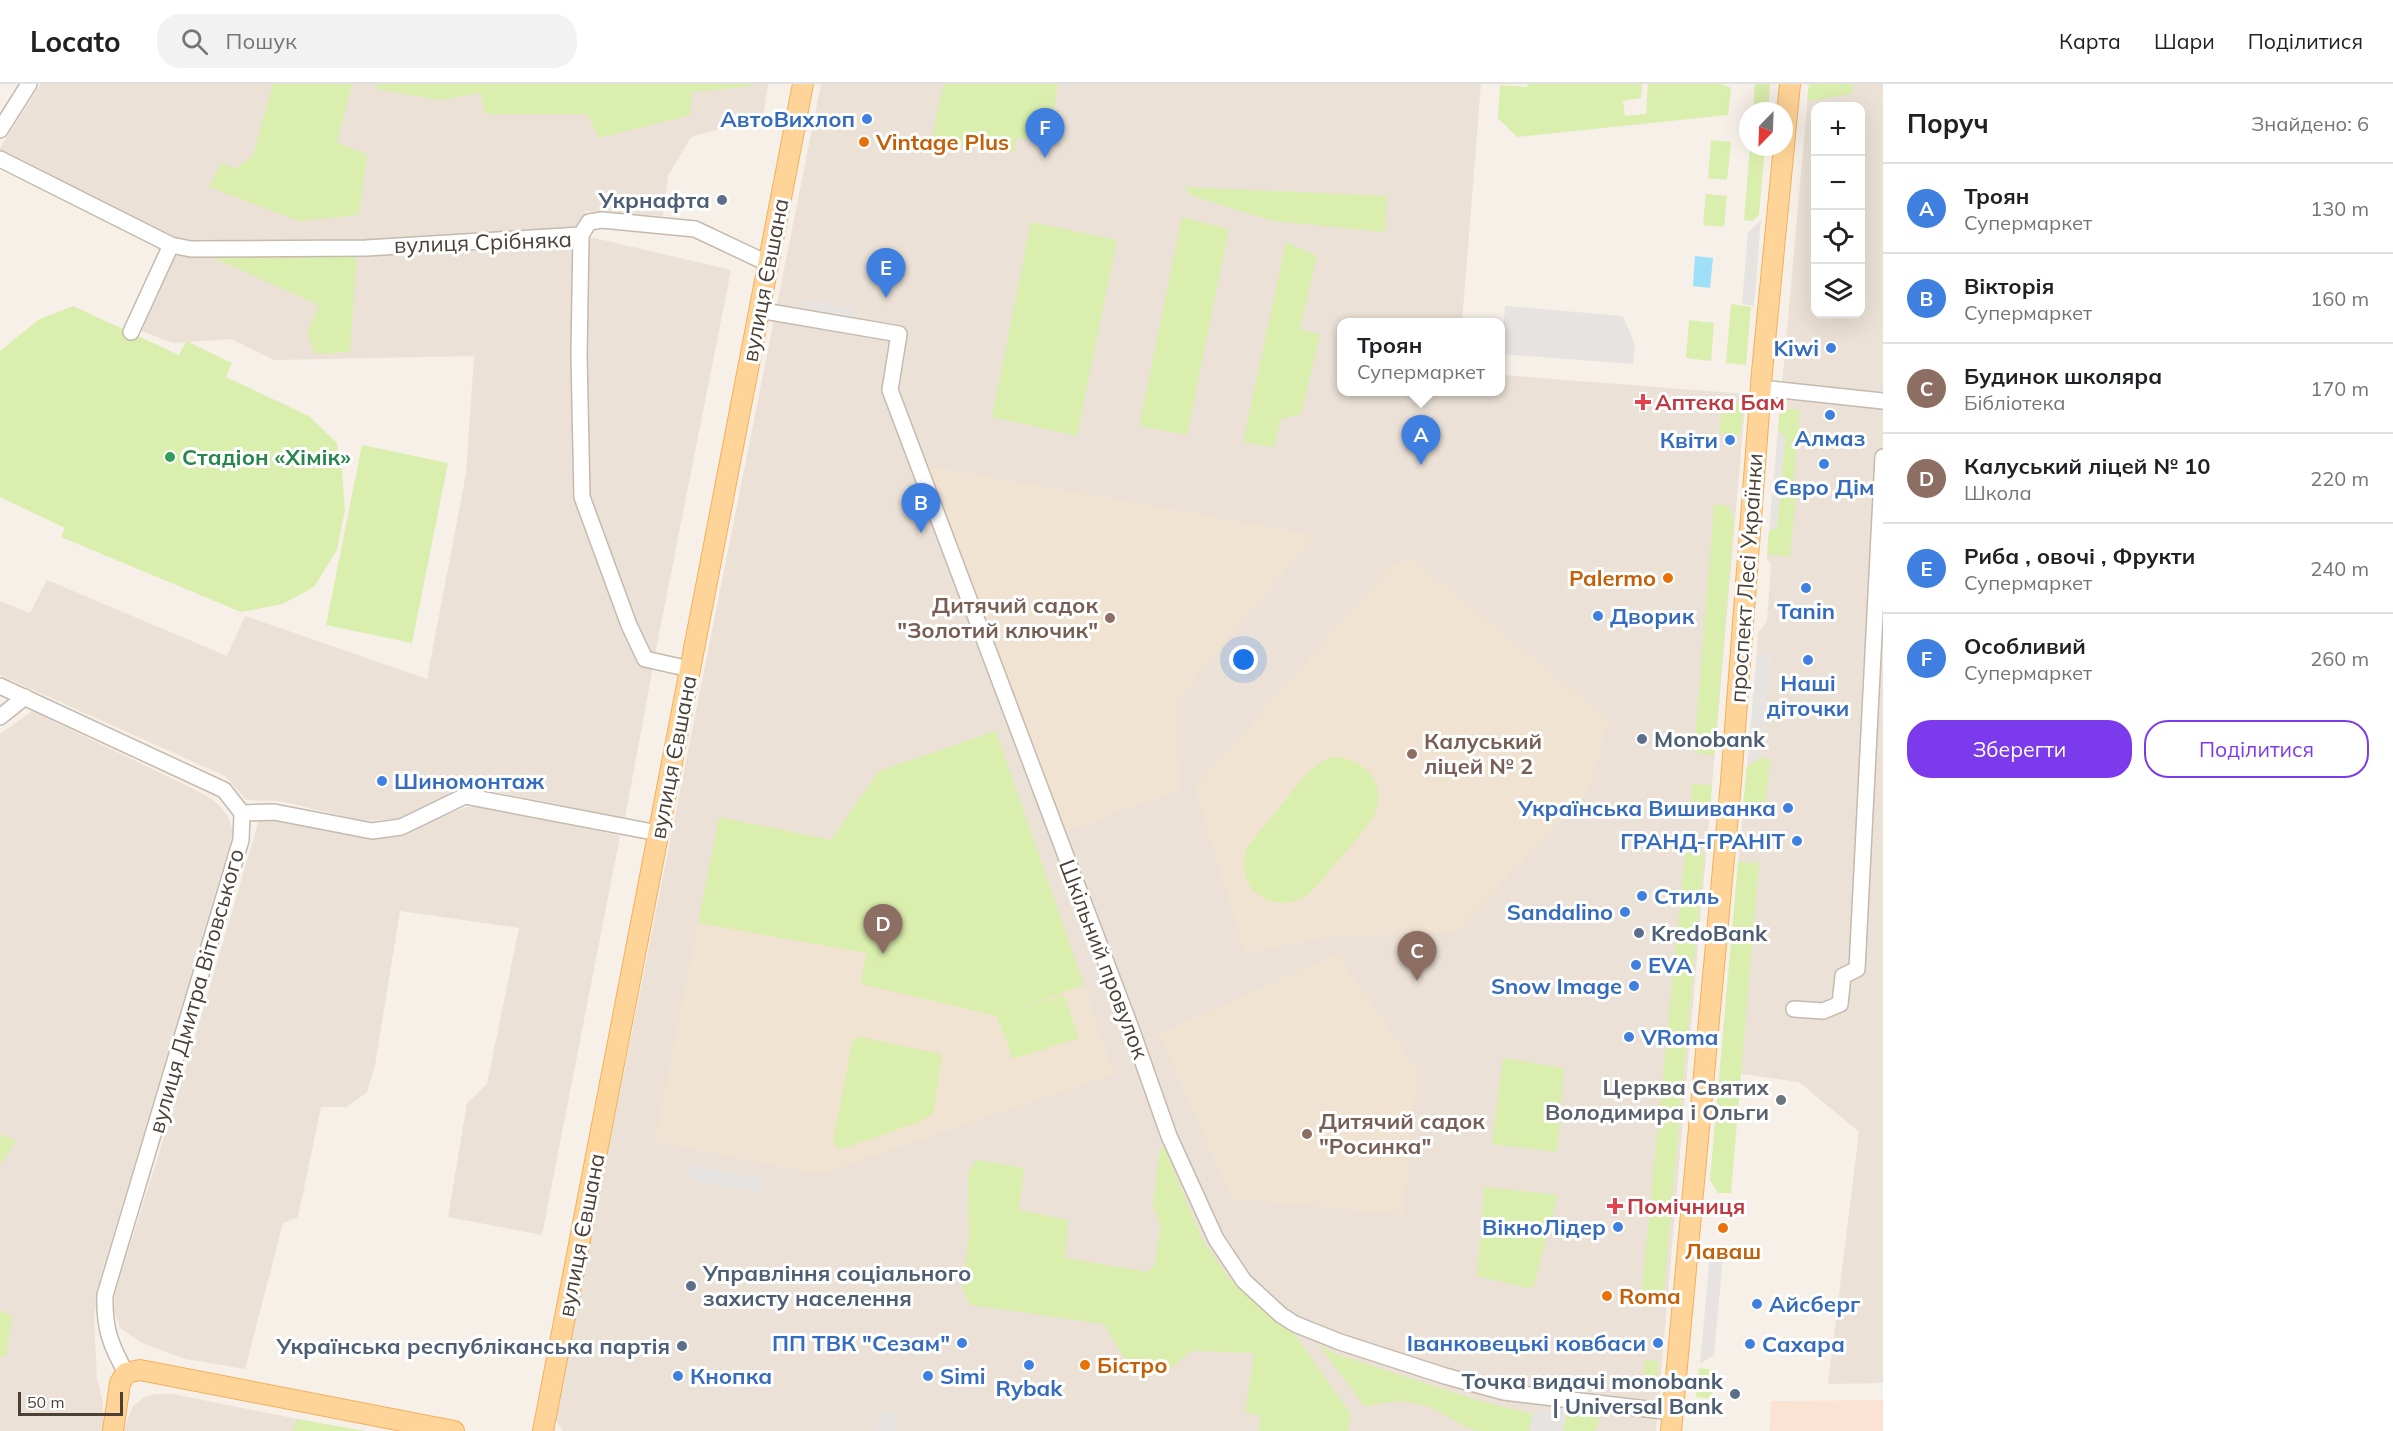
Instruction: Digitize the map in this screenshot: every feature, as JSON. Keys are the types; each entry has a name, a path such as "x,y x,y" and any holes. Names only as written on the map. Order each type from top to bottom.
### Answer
{"main road":[{"name":"вулиця Євшана","path":"543,1431 803,84"},
{"name":"проспект Лесі Українки","path":"1671,1421 1731,782 1761,388 1790,84"},
{"path":"112,1431 120,1383 126,1373 140,1370 454,1431"}],"street":[{"path":"0,130 29,84"},
{"name":"вулиця Срібняка","path":"0,159 171,245 191,249 366,248 581,235 579,356 582,497 629,625 645,659 690,669"},
{"path":"581,235 589,222 602,220 695,229 767,263"},
{"path":"131,332 171,245"},
{"name":"Шкільний провулок","path":"758,310 899,334 890,390 1132,1031 1169,1136 1216,1239 1244,1281 1281,1315 1295,1324 1340,1342 1445,1376 1504,1392 1671,1421"},
{"path":"1761,388 1883,401"},
{"path":"1794,1009 1823,1011 1840,1004 1843,976 1857,969 1883,457"},
{"path":"0,686 224,790 242,813 274,812 372,831 401,827 465,796 658,833"},
{"path":"0,717 25,697"},
{"name":"вулиця Дмитра Вітовського","path":"126,1373 113,1350 104,1320 105,1294 241,840 242,813"}],"shaded area":[{"path":"41,84 768,84 763,117 691,137 668,176 663,216 586,211 576,230 266,247 195,244 147,231 0,156 0,148"},
{"path":"821,84 1481,84 1462,318 1337,318 1337,396 1505,396 1505,375 1746,394 1656,1431 563,1431 555,1418"},
{"path":"1809,84 1883,84 1883,1383 1828,1384 1859,1132 1799,1082 1720,1071 1747,766 1760,757 1770,658 1757,651 1758,633 1767,621 1771,565 1767,558 1769,531 1777,527 1785,437 1778,430"},
{"path":"1761,220 1754,306 1742,304 1748,232"},
{"path":"590,237 731,270 625,818 477,788 461,791 403,818 363,821 280,801 246,800 225,776 0,675 0,601 30,613 47,580 227,656 245,616 427,679 466,474 474,356 274,360 231,339 173,343 139,330 176,249 572,241"},
{"path":"808,300 852,308 858,327 800,315"},
{"path":"1505,306 1623,316 1635,345 1633,364 1505,354"},
{"path":"1778,430 1785,437 1777,528 1769,531"},
{"name":"Дитячий садок \"Золотий ключик\"","path":"917,464 1314,535 1176,701 1179,790 1056,835"},
{"name":"Калуський ліцей № 2","path":"1403,560 1415,562 1609,720 1587,794 1455,932 1330,937 1245,953 1195,788 1392,565"},
{"path":"1757,651 1770,657 1760,758 1747,766"},
{"path":"32,711 206,795 219,805 228,817 234,834 100,1279 94,1317 97,1379 103,1403 104,1431 0,1431 0,734"},
{"path":"996,731 1114,1074 820,1174 655,1141 719,817 831,840 879,771"},
{"path":"477,805 506,809 620,836 542,1235 448,1217 467,1103 487,1084 519,928 400,911 375,1065 367,1092 347,1107 321,1107 298,1217 283,1223 245,1369 185,1359 142,1343 120,1328 114,1310 115,1293 190,1054 259,820 266,817 274,818 368,838 390,837"},
{"name":"Дитячий садок \"Росинка\"","path":"1337,954 1417,1070 1403,1215 1232,1198 1159,1034"},
{"path":"684,1164 763,1179 760,1193 695,1181"},
{"path":"1710,1254 1723,1258 1714,1355 1700,1364"},
{"path":"156,1394 173,1394 357,1431 123,1431 133,1406 145,1397"},
{"path":"1883,1400 1883,1431 1770,1431 1771,1401"},
{"path":"1568,1407 1563,1431 1529,1431 1533,1414"},
{"path":"880,1410 896,1415 893,1431 877,1431"}],"green space":[{"path":"273,84 352,84 337,142 367,155 359,215 299,221 209,187 221,163 236,169 253,155"},
{"path":"377,84 753,84 753,86 692,92 690,115 599,138 587,114 485,114 481,93 439,100 377,89"},
{"path":"944,84 1058,84 1049,143 1017,137 1014,152 933,141"},
{"path":"1528,84 1642,84 1641,98 1623,101 1625,116 1646,114 1648,84 1721,84 1731,88 1728,115 1517,137 1498,118 1500,85 1527,87"},
{"path":"1755,84 1770,84 1769,102 1754,102"},
{"path":"1809,84 1853,84 1852,94 1807,101"},
{"path":"1711,140 1731,142 1727,180 1708,178"},
{"path":"1749,156 1764,156 1759,215 1752,221 1744,220"},
{"path":"1183,187 1387,196 1385,232 1273,221 1193,196"},
{"path":"1706,194 1727,196 1724,227 1703,225"},
{"path":"1182,217 1229,229 1187,435 1139,426"},
{"path":"1031,222 1117,240 1077,436 992,417"},
{"path":"1286,242 1317,256 1300,329 1320,335 1301,414 1281,419 1274,447 1243,442"},
{"path":"200,252 357,254 350,352 315,354 307,333 319,305"},
{"path":"1731,304 1751,307 1746,365 1726,363"},
{"name":"Стадіон «Хімік»","path":"73,306 179,355 186,341 232,363 226,377 309,416 337,443 345,510 337,550 314,587 283,604 241,612 61,537 65,528 0,497 0,351 38,320"},
{"path":"1689,320 1714,323 1711,361 1686,358"},
{"path":"1723,402 1744,403 1740,435 1719,433"},
{"path":"1780,408 1800,410 1793,492 1796,496 1790,557 1767,554 1769,531 1777,527 1785,437 1778,430"},
{"path":"362,445 448,463 412,643 326,625"},
{"path":"1714,504 1729,506 1734,520 1714,755 1694,753"},
{"path":"996,731 1084,985 1018,1009 1064,995 1079,1038 1013,1059 997,1016 861,984 866,953 698,923 719,817 831,840 879,771"},
{"path":"1335,757 1355,762 1370,774 1378,792 1375,813 1363,832 1308,894 1289,902 1278,903 1267,900 1253,890 1245,875 1244,858 1247,847 1308,772 1324,760"},
{"path":"1760,758 1770,759 1764,819 1742,817 1747,766"},
{"path":"1692,784 1712,785 1709,819 1690,817"},
{"path":"1685,853 1704,855 1663,1298 1658,1308 1640,1307"},
{"path":"1738,862 1759,863 1731,1193 1718,1193 1710,1180"},
{"path":"860,1037 942,1054 934,1112 922,1121 842,1149 835,1146 833,1142 852,1043 854,1039"},
{"path":"1503,1058 1564,1068 1557,1152 1492,1144"},
{"path":"0,1134 16,1141 0,1165"},
{"path":"1164,1147 1202,1239 1229,1278 1254,1303 1290,1328 1351,1414 1348,1431 1258,1431 1261,1416 1245,1412 1254,1353 1191,1351 1164,1374 1129,1367 1104,1324 970,1305 962,1288 969,1236 968,1174 976,1160 1024,1168 1019,1210 1068,1220 1065,1258 1148,1272 1154,1265 1161,1226 1153,1206 1160,1148"},
{"path":"1484,1187 1558,1195 1533,1289 1477,1276"},
{"path":"0,1310 12,1316 6,1357 0,1356"},
{"path":"1319,1345 1336,1354 1483,1402 1533,1414 1529,1431 1478,1431 1432,1408 1415,1403 1390,1402 1365,1407"},
{"path":"1645,1360 1659,1361 1656,1387 1643,1386"},
{"path":"1699,1368 1714,1370 1711,1399 1696,1397"},
{"path":"1568,1407 1602,1412 1595,1431 1563,1431"},
{"path":"297,1419 365,1431 293,1431"}],"water":[{"path":"1695,256 1713,258 1710,288 1693,286"}],"place":[{"name":"АвтоВихлоп","path":"867,119"},
{"name":"Vintage Plus","path":"864,142"},
{"name":"Особливий","path":"1045,158"},
{"name":"Укрнафта","path":"722,200"},
{"name":"Риба , овочі , Фрукти","path":"886,298"},
{"name":"Kiwi","path":"1831,348"},
{"name":"Аптека Бам","path":"1643,402"},
{"name":"Алмаз","path":"1830,415"},
{"name":"Квіти","path":"1730,440"},
{"name":"Стадіон «Хімік»","path":"170,457"},
{"name":"Євро Дім","path":"1824,464"},
{"name":"Троян","path":"1421,465"},
{"name":"Вікторія","path":"921,533"},
{"name":"Palermo","path":"1668,578"},
{"name":"Tanin","path":"1806,588"},
{"name":"Дворик","path":"1598,616"},
{"name":"Дитячий садок \"Золотий ключик\"","path":"1110,618"},
{"name":"Наші діточки","path":"1808,660"},
{"name":"Monobank","path":"1642,739"},
{"name":"Калуський ліцей № 2","path":"1412,754"},
{"name":"Шиномонтаж","path":"382,781"},
{"name":"Українська Вишиванка","path":"1788,808"},
{"name":"ГРАНД-ГРАНІТ","path":"1797,841"},
{"name":"Стиль","path":"1642,896"},
{"name":"Sandalino","path":"1625,912"},
{"name":"KredoBank","path":"1639,933"},
{"name":"Калуський ліцей № 10","path":"883,954"},
{"name":"ЕVA","path":"1636,965"},
{"name":"Будинок школяра","path":"1417,981"},
{"name":"Snow Image","path":"1634,986"},
{"name":"VRoma","path":"1629,1037"},
{"name":"Церква Святих Володимира і Ольги","path":"1781,1100"},
{"name":"Дитячий садок \"Росинка\"","path":"1307,1134"},
{"name":"Помічниця","path":"1615,1206"},
{"name":"ВікноЛідер","path":"1618,1227"},
{"name":"Лаваш","path":"1723,1228"},
{"name":"Управління соціального захисту населення","path":"691,1286"},
{"name":"Roma","path":"1607,1296"},
{"name":"Айсберг","path":"1757,1304"},
{"name":"ПП ТВК \"Сезам\"","path":"962,1343"},
{"name":"Іванковецькі ковбаси","path":"1658,1343"},
{"name":"Сахара","path":"1750,1344"},
{"name":"Українська республіканська партія","path":"682,1346"},
{"name":"Rybak","path":"1029,1365"},
{"name":"Бістро","path":"1085,1365"},
{"name":"Кнопка","path":"678,1376"},
{"name":"Simi","path":"928,1376"},
{"name":"Точка видачі monobank | Universal Bank","path":"1735,1394"}]}
